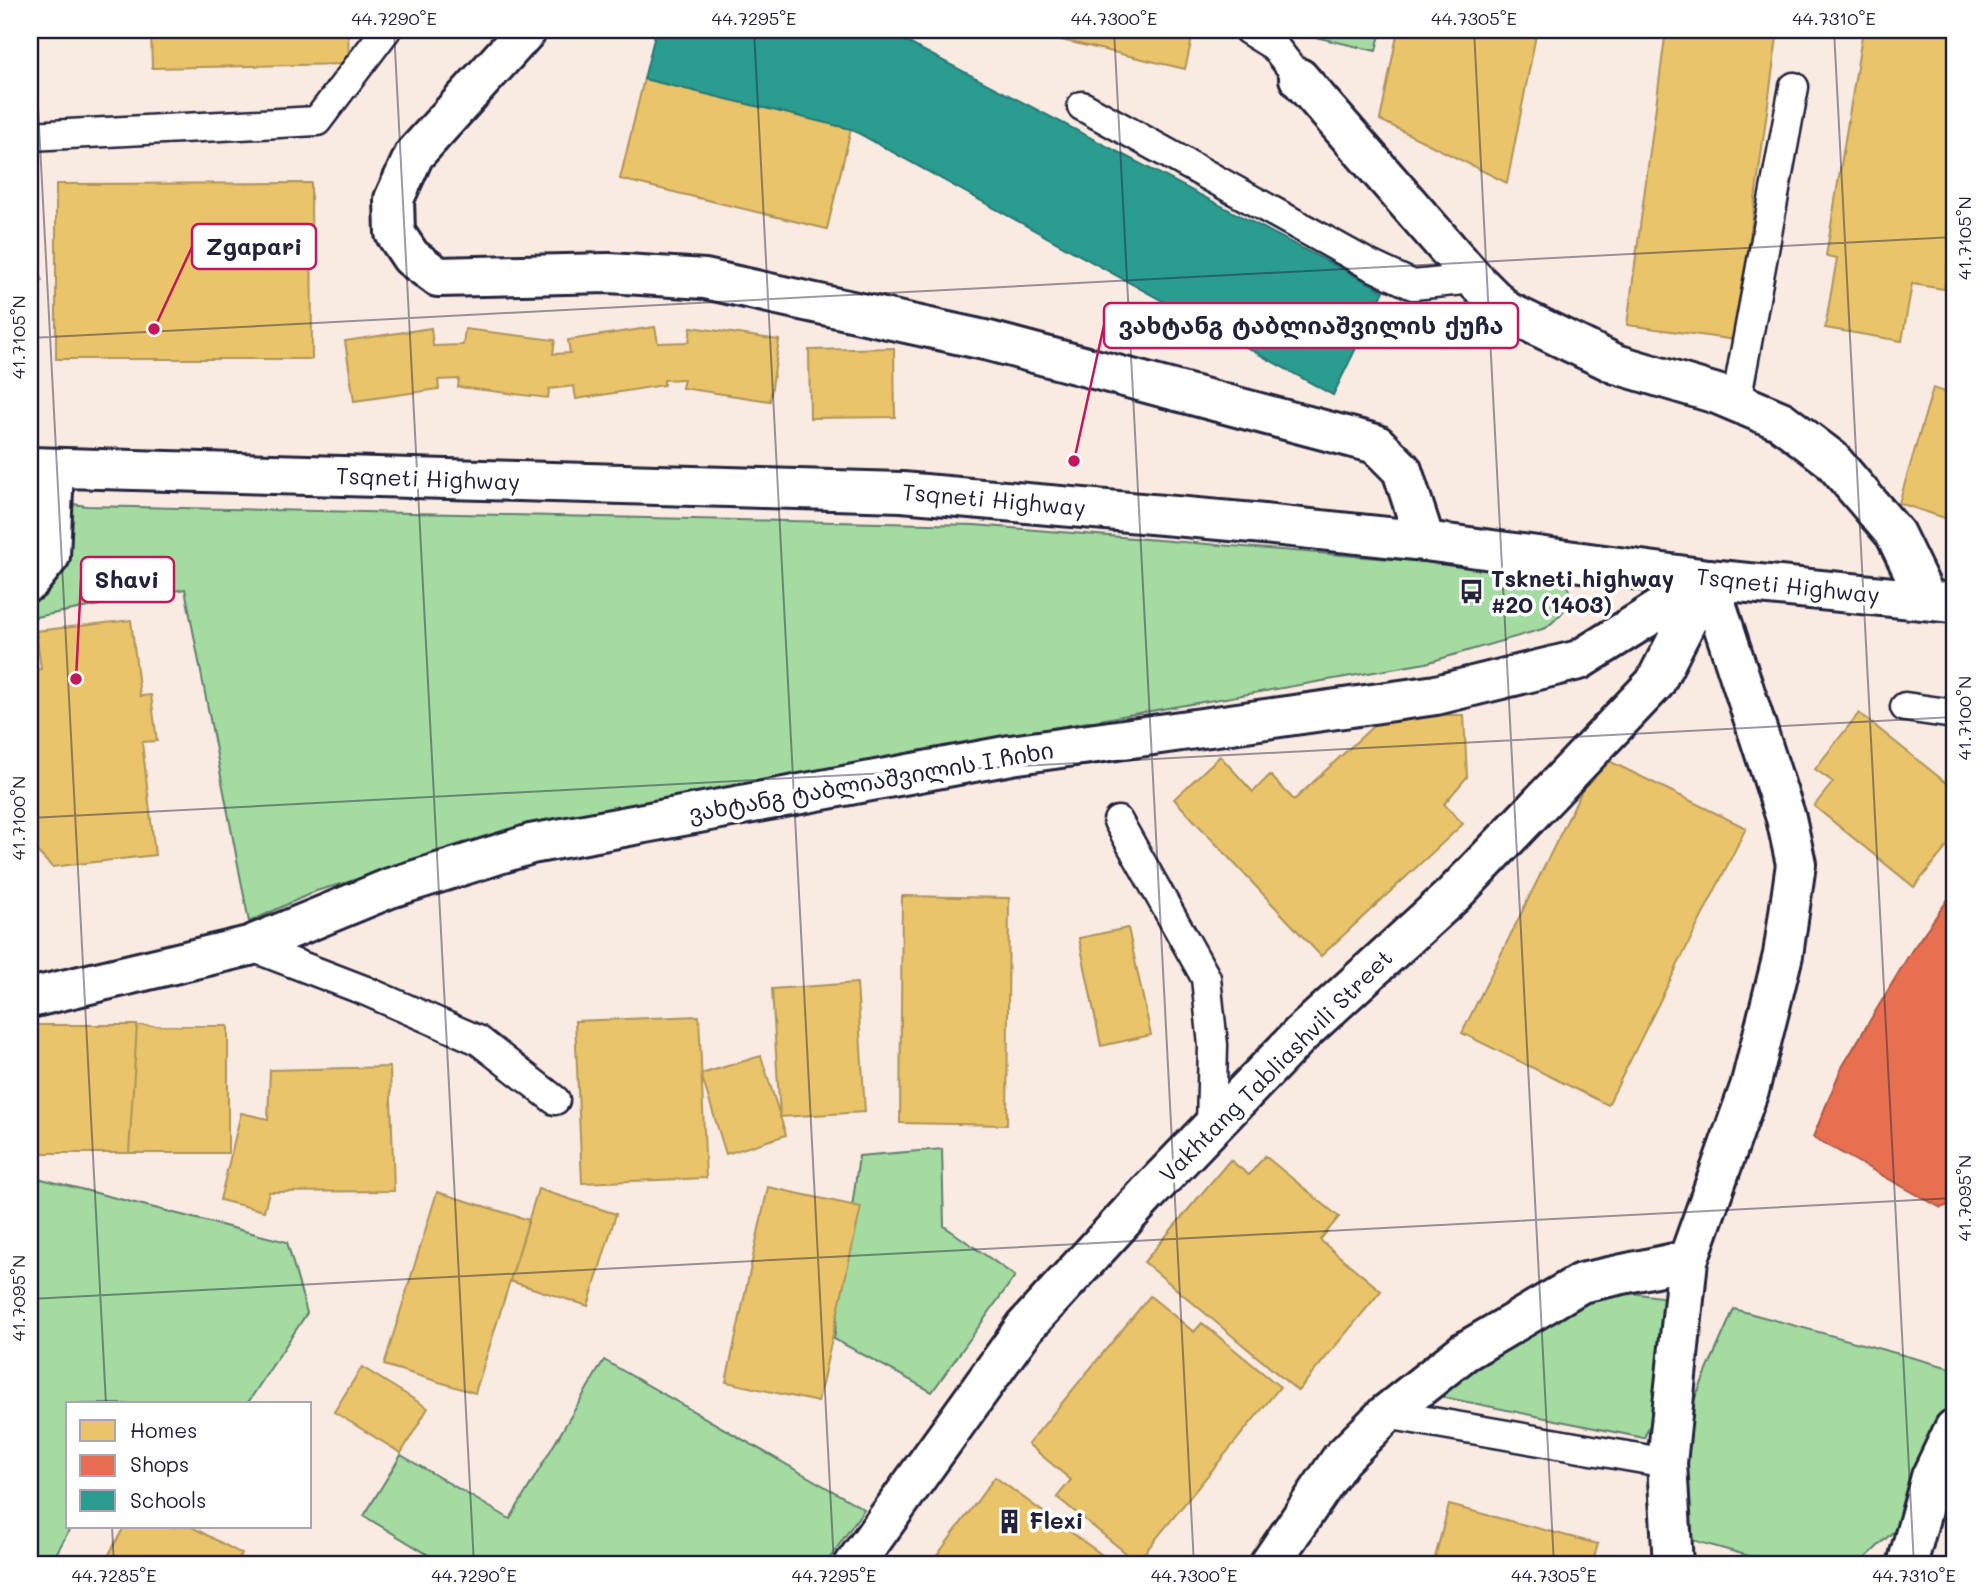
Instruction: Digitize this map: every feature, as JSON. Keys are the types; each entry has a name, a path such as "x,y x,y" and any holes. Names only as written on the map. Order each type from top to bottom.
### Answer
{"street":[{"path":"527,30 414,155 394,199 395,233 411,257 438,277 610,273 705,278 1002,344 1376,444 1402,470 1425,541"},
{"path":"1299,78 1474,279 1506,312 1616,364 1717,394 1781,421 1831,459 1895,534 1940,601"},
{"path":"30,581 51,556 42,468"},
{"name":"Tsqneti Highway","path":"42,468 902,492 1254,523 1425,541 1707,579 1940,601"},
{"path":"1674,1565 1667,1463 1688,1260 1750,1087 1783,955 1796,864 1786,818 1707,579"},
{"name":"ვახტანგ ტაბლიაშვილის I ჩიხი","path":"30,998 250,946 390,888 531,844 1011,755 1436,695 1579,660 1707,579"},
{"name":"Vakhtang Tabliashvili Street","path":"854,1565 1025,1327 1301,1034 1453,895 1655,683 1707,579"},
{"path":"1269,1565 1341,1459 1386,1414 1464,1352 1581,1283 1688,1260"},
{"path":"1907,1565 1931,1477 1954,1429"}],"lane":[{"path":"30,136 317,121 386,30"},
{"path":"1248,30 1274,46 1299,78"},
{"path":"1736,402 1794,87"},
{"path":"1082,106 1370,265 1413,285 1474,279"},
{"path":"1905,707 1954,713"},
{"path":"1118,821 1206,978 1213,1045 1211,1127"},
{"path":"250,946 366,991 478,1040 555,1100"},
{"path":"1386,1414 1667,1463"}],"green space":[{"path":"1285,30 1381,30 1376,51"},
{"path":"30,498 87,506 975,525 1563,573 1570,597 1565,610 1546,628 1426,663 1047,729 570,820 316,891 249,922 185,589 30,618"},
{"path":"942,1149 944,1226 1015,1276 932,1392 834,1339 859,1156"},
{"path":"30,1176 287,1242 307,1313 248,1402 66,1402 66,1528 70,1528 50,1565 30,1565"},
{"path":"1610,1290 1704,1303 1644,1438 1428,1394 1485,1341"},
{"path":"1734,1309 1954,1369 1952,1454 1896,1529 1858,1565 1781,1565 1692,1540 1669,1457"},
{"path":"604,1360 864,1509 825,1565 445,1565 364,1516 401,1455 510,1519"}],"building: Homes":[{"path":"151,30 348,30 349,64 152,68"},
{"path":"1019,30 1194,30 1185,69"},
{"path":"1398,30 1537,30 1507,183 1380,120"},
{"path":"1666,30 1778,30 1736,340 1627,325"},
{"path":"1863,30 1954,30 1954,222 1944,289 1912,284 1902,341 1825,328 1837,258 1826,256"},
{"path":"644,79 851,129 827,229 620,179"},
{"path":"311,183 312,359 56,359 56,184"},
{"path":"30,233 42,281 30,289"},
{"path":"655,327 658,343 689,342 691,327 779,340 770,401 682,388 684,379 664,380 664,385 576,399 574,386 549,389 548,398 458,387 459,379 438,380 439,389 354,401 345,341 431,328 433,346 463,345 465,329 555,340 553,354 570,353 568,340"},
{"path":"894,348 895,417 810,418 809,350"},
{"path":"1933,388 1954,395 1954,521 1899,503"},
{"path":"131,620 140,696 151,695 157,741 142,742 155,855 52,867 30,844 30,670 41,669 36,631"},
{"path":"1859,713 1954,789 1954,838 1914,887 1814,806 1833,782 1815,769"},
{"path":"1385,715 1464,715 1467,777 1444,804 1463,824 1321,956 1174,799 1220,756 1253,792 1270,775 1294,800"},
{"path":"1599,756 1746,828 1608,1105 1462,1033"},
{"path":"902,896 1009,898 1007,1125 900,1123"},
{"path":"1128,928 1151,1035 1101,1046 1079,938"},
{"path":"857,983 865,1112 780,1117 772,989"},
{"path":"699,1016 706,1178 582,1183 575,1021"},
{"path":"30,1025 137,1025 129,1153 30,1153"},
{"path":"137,1025 228,1026 228,1153 129,1153"},
{"path":"761,1056 786,1135 726,1154 701,1074"},
{"path":"390,1067 394,1191 269,1192 264,1211 220,1200 241,1113 268,1119 270,1070"},
{"path":"1265,1156 1339,1217 1320,1240 1381,1291 1298,1391 1144,1262 1230,1160 1249,1175"},
{"path":"768,1187 861,1207 818,1402 726,1382"},
{"path":"538,1189 616,1214 588,1306 510,1281"},
{"path":"437,1192 529,1220 475,1393 384,1365"},
{"path":"1150,1296 1194,1332 1202,1323 1280,1387 1137,1562 1057,1497 1071,1480 1028,1444"},
{"path":"362,1367 428,1408 401,1453 334,1412"},
{"name":"Flexi","path":"995,1477 1116,1565 930,1565"},
{"path":"1449,1505 1598,1544 1592,1565 1433,1565"},
{"path":"123,1528 194,1528 242,1554 235,1565 103,1565"}],"building: Shops":[{"path":"1954,891 1954,1203 1941,1208 1813,1137 1841,1069 1912,950"}],"building: Schools":[{"path":"656,30 884,30 1384,291 1333,395 851,129 644,79"}],"place":[{"name":"Zgapari","path":"154,329"},
{"name":"ვახტანგ ტაბლიაშვილის ქუჩა","path":"1074,461"},
{"name":"Tskneti highway #20 (1403)","path":"1471,592"},
{"name":"Shavi","path":"76,679"},
{"name":"Flexi","path":"1009,1521"}]}
